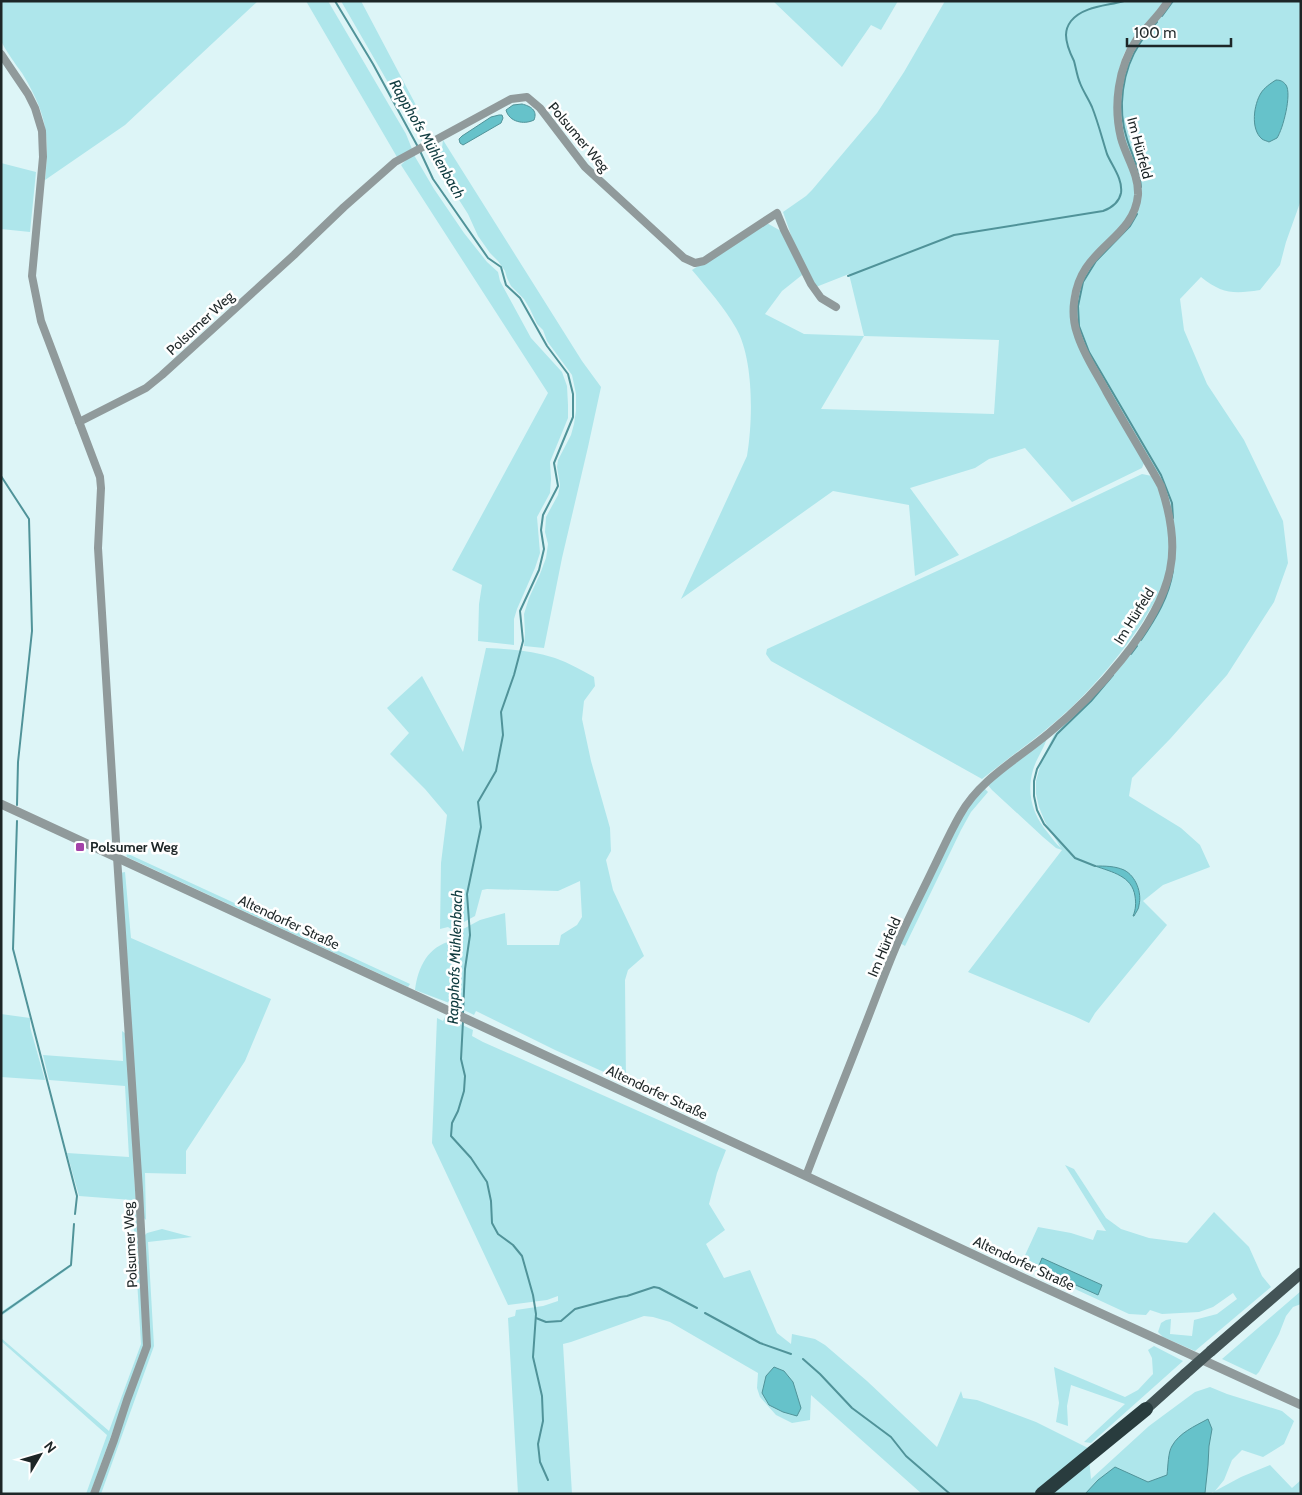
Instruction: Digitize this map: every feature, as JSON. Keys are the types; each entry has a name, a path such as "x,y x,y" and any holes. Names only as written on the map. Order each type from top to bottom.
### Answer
{"highway":[{"path":"1042,1494 1146,1409"},
{"path":"1055,1494 1146,1409"}],"main road":[{"path":"1146,1409 1301,1273"}],"street":[{"name":"Im Hürfeld","path":"806,1176 898,942 950,834 969,800 985,783 1050,733 1102,682 1142,631 1164,591 1170,568 1172,545 1171,522 1167,504 1161,486 1086,356 1076,333 1073,309 1076,290 1084,270 1094,257 1125,227 1134,211 1138,196 1137,180 1122,141 1118,124 1118,96 1125,64 1137,40 1168,1"},
{"name":"Polsumer Weg","path":"1,54 28,94 35,108 42,131 43,157 32,276 41,321 100,477 101,488 98,548 140,1190 147,1346 94,1494"},
{"name":"Polsumer Weg","path":"79,422 151,384 395,162 511,99 527,97 540,108 585,167 684,258 695,263 704,261 777,213 812,284 821,298 836,307"},
{"name":"Altendorfer Straße","path":"1,804 1014,1274 1301,1404"}],"shaded area":[{"path":"1,1 258,1 125,125 45,180 47,149 44,124 30,87 1,40"},
{"path":"306,1 328,1 406,134 412,149 397,157"},
{"path":"341,1 361,1 418,109 412,113 432,139 423,143"},
{"path":"773,1 898,1 881,30 871,25 842,67"},
{"path":"945,1 1165,1 1138,32 1125,52 1120,65 1117,84 1115,119 1134,179 1133,207 1124,222 1080,273 1071,295 1070,308 1071,322 1144,463 1142,468 1072,502 1025,448 989,459 975,468 910,488 959,555 915,576 909,505 833,491 681,599 747,456 751,408 749,373 742,341 736,328 716,298 692,270 765,222 781,231 793,241 783,212 812,190 877,113 904,72","holes":["807,271 816,287 849,274 864,336 804,334 765,314 782,291","864,336 999,340 994,414 821,409"]},
{"path":"1171,1 1301,1 1301,200 1280,265 1260,290 1235,292 1222,290 1201,277 1180,299 1184,330 1207,384 1244,440 1283,521 1288,563 1274,602 1227,675 1132,778 1129,796 1181,828 1200,845 1210,867 1163,885 1143,901 1167,925 1095,1013 1089,1023 968,972 1062,850 1056,848 1043,837 987,784 1047,738 1033,770 1030,787 1032,804 1038,819 1061,848 1045,822 1036,794 1036,781 1042,759 1054,735 1134,647 1162,604 1173,568 1171,508 1086,349 1079,330 1076,307 1081,281 1092,263 1117,238 1139,198 1124,138 1121,99 1124,80 1130,60 1140,40 1150,25"},
{"path":"1276,80 1286,85 1288,96 1284,120 1279,134 1277,138 1269,142 1258,135 1254,116 1262,91"},
{"path":"522,104 534,111 534,120 522,122 510,117 506,110 513,105"},
{"path":"502,115 503,118 501,123 463,145 460,143 459,139 462,136 491,117"},
{"path":"443,140 582,361 601,387 562,558 544,648 524,646 524,614 546,558 548,544 545,532 546,517 558,495 560,485 557,467 558,460 571,435 574,424 576,394 572,375 547,341 543,330 537,324 524,299 511,286 505,271 478,236 468,214 426,148 435,143 437,150 442,148"},
{"path":"414,155 434,189 464,233 487,262 498,272 500,281 531,338 562,372 567,386 568,418 550,462 550,493 537,517 540,553 514,619 514,645 478,641 479,604 482,585 452,570 548,393 401,165"},
{"path":"1,163 36,172 30,232 1,229"},
{"path":"1142,474 1152,476 1156,482 1161,493 1169,529 1169,554 1165,578 1159,594 1132,638 1084,695 1043,732 982,779 771,661 766,654 767,649"},
{"path":"486,648 521,651 555,658 594,677 595,686 584,701 582,719 591,761 610,828 611,851 606,860 613,890 644,956 628,970 625,980 626,1082 476,1011 474,1015 452,1004 415,990 416,981 422,966 431,953 452,941 452,935 480,920 505,913 507,945 559,945 561,935 577,925 582,917 580,881 558,891 482,890 475,916 451,929 448,927 440,929 441,863 447,815 425,789 390,754 409,733 387,708 422,676 463,752"},
{"path":"984,788 988,792 971,812 961,830 905,946 900,943 959,821"},
{"path":"126,853 410,984 408,987 127,857"},
{"path":"1095,866 1117,868 1124,870 1132,876 1140,895 1138,908 1134,916 1135,896 1130,884 1126,879"},
{"path":"125,872 131,938 271,999 245,1061 186,1151 186,1174 145,1173 146,1220 143,1217 120,873"},
{"path":"1,1014 30,1018 30,1027 45,1080 1,1077"},
{"path":"445,1017 473,1030 472,1036 483,1042 726,1150 717,1173 709,1204 725,1230 706,1244 724,1278 750,1270 777,1333 791,1344 792,1334 815,1339 825,1345 867,1381 937,1447 961,1391 963,1398 977,1400 1036,1422 1088,1448 1091,1479 1149,1426 1195,1392 1210,1387 1282,1411 1294,1421 1284,1444 1263,1457 1242,1450 1232,1460 1224,1480 1215,1491 1241,1477 1270,1465 1292,1488 1301,1480 1301,1494 1214,1494 1213,1492 1210,1494 922,1494 811,1395 810,1420 792,1423 776,1415 760,1397 757,1388 758,1373 670,1322 644,1316 563,1344 572,1494 518,1494 508,1318 515,1316 516,1310 543,1306 558,1301 558,1296 547,1300 508,1305 432,1143 437,1018 443,1021"},
{"path":"122,1031 126,1034 144,1345 90,1494 86,1494 107,1435 1,1341 1,1338 109,1431 141,1344 132,1200 79,1196 67,1153 129,1157 125,1086 49,1080 43,1055 123,1061"},
{"path":"1065,1165 1074,1169 1106,1218 1121,1229 1149,1238 1187,1243 1214,1212 1249,1247 1262,1276 1271,1287 1195,1351 1163,1337 1158,1332 1161,1323 1171,1319 1170,1334 1192,1336 1194,1320 1217,1314 1237,1299 1233,1293 1213,1307 1199,1312 1162,1314 1150,1310 1146,1315 1129,1314 1021,1264 1038,1227 1071,1233 1093,1240 1097,1230 1106,1231"},
{"path":"162,1229 192,1237 148,1242 154,1346 101,1494 97,1494 148,1350 145,1235"},
{"path":"1042,1258 1102,1285 1098,1295 1038,1268"},
{"path":"70,1265 72,1266 1,1316 1,1312"},
{"path":"1301,1291 1301,1304 1293,1307 1286,1316 1279,1334 1256,1375 1222,1359"},
{"path":"1154,1346 1183,1361 1091,1443 1084,1442 1125,1404 1071,1385 1067,1406 1068,1426 1056,1422 1059,1403 1054,1367 1125,1397 1138,1390 1153,1374 1152,1358 1148,1350"},
{"path":"774,1367 784,1371 793,1382 801,1408 797,1416 769,1405 762,1393 766,1376"},
{"path":"1208,1419 1212,1429 1205,1493 1085,1494 1098,1480 1115,1467 1148,1482 1167,1475 1168,1460 1175,1441 1188,1430"}],"waterway":[{"name":"Rapphofs Mühlenbach","path":"335,1 373,64 418,147"},
{"path":"848,276 954,235 1103,211 1114,205 1121,193 1120,183 1107,154 1092,107 1079,80 1067,45 1066,35 1071,21 1082,12 1124,1"},
{"path":"1162,16 1173,1"},
{"path":"1141,187 1124,127 1122,115 1123,90 1125,77 1134,54 1144,37 1157,22"},
{"name":"Rapphofs Mühlenbach","path":"420,151 433,179 488,258 501,267 506,285 520,298 547,346 568,374 573,394 573,417 554,463 558,486 543,515 541,530 544,549 539,570 520,611 523,641 501,712 503,735 496,771 478,802 481,827 467,894 470,935 465,969 463,1013"},
{"path":"1137,214 1130,226 1096,261 1083,282 1078,306 1079,326 1089,352 1161,475 1172,503 1173,518"},
{"path":"1,476 29,519 32,631 18,762 17,805"},
{"path":"1141,640 1161,607 1173,570"},
{"path":"1131,654 1137,646"},
{"path":"1095,866 1075,858 1044,824 1037,810 1034,796 1034,781 1037,769 1057,734 1091,701 1113,675"},
{"path":"17,821 13,949 77,1196 75,1214"},
{"name":"Rapphofs Mühlenbach","path":"463,1021 461,1059 465,1076 464,1091 452,1123 451,1136 471,1158 487,1182 491,1201 492,1223 498,1234 513,1245 522,1256 533,1295 536,1314 533,1357 542,1396 543,1421 538,1444 540,1462 548,1480"},
{"path":"1,1314 71,1265 74,1224"},
{"path":"536,1318 546,1322 561,1321 575,1309 654,1287 697,1308"},
{"path":"705,1313 760,1343 791,1354"},
{"path":"803,1359 852,1408 891,1437 906,1456 950,1494"}],"place":[{"name":"Polsumer Weg","path":"80,847"}]}
